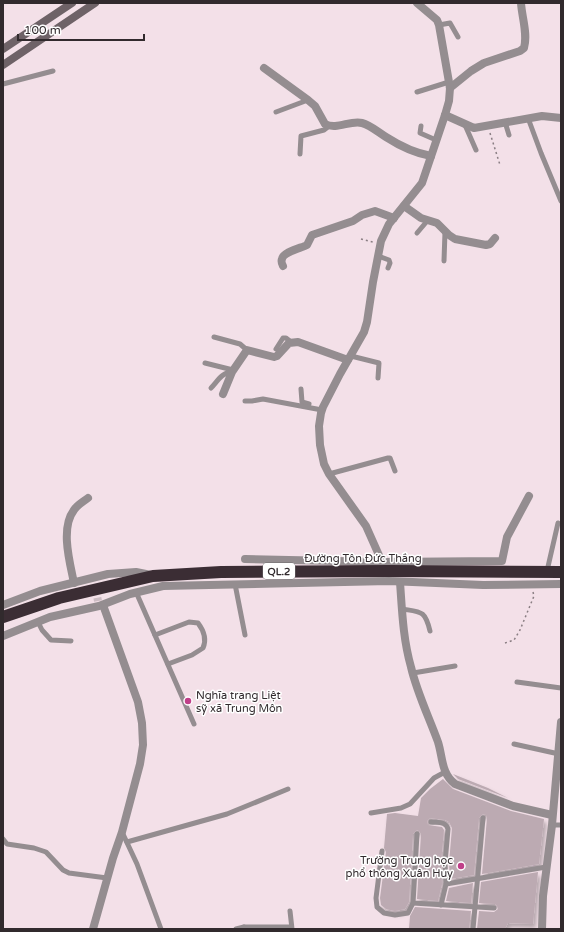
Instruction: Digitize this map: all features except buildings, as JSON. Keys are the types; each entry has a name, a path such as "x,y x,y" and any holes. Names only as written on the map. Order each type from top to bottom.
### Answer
{"highway":[{"name":"Đường Tôn Đức Thắng","path":"3,617 59,598 221,572 387,569 561,572"}],"main road":[{"path":"3,50 72,3"},
{"path":"3,65 95,3"}],"street":[{"path":"417,3 432,16 439,25 449,85 449,100 422,183 389,224 381,244 364,332 323,408 319,426 319,435 324,464 329,474 366,526 387,569 400,582 405,640 413,673 439,744 445,772 449,779 455,784 513,806 552,814"},
{"path":"449,85 484,63 520,51 524,48 526,36 522,19 521,3"},
{"path":"264,68 315,106 325,124 332,126 354,122 362,123 404,148 431,156"},
{"path":"445,115 474,128 528,118 550,116 561,118"},
{"path":"404,206 417,216 437,224 455,239 482,245 490,244 495,238"},
{"path":"283,266 283,257 292,251 307,245 312,235 375,211 394,218"},
{"path":"222,394 232,371 247,350 274,357 277,356 291,342 298,342 350,358"},
{"path":"245,559 387,569 502,561 507,537 529,496"},
{"path":"74,583 66,541 68,524 70,515 74,509 88,498"},
{"path":"3,636 50,617 100,604 144,584 163,586 374,583 387,569"},
{"path":"3,605 40,591 74,583 93,581 108,574 136,572 144,584"},
{"path":"400,582 483,585 561,584"},
{"path":"93,929 122,832 140,764 143,745 142,723 138,702 100,604"},
{"path":"542,929 543,896 552,825 561,722"}],"lane":[{"path":"439,25 450,23 458,37"},
{"path":"3,84 53,71"},
{"path":"417,92 449,85"},
{"path":"276,112 308,100"},
{"path":"528,118 541,154 561,201"},
{"path":"505,122 509,135"},
{"path":"465,125 476,150"},
{"path":"300,154 301,136 324,130 329,126"},
{"path":"421,126 420,133 436,140"},
{"path":"416,233 428,220"},
{"path":"444,262 445,232"},
{"path":"378,256 389,260 390,262 388,268"},
{"path":"214,337 240,344 247,350"},
{"path":"276,349 283,338 286,338 291,342"},
{"path":"350,358 379,363 378,378"},
{"path":"205,363 232,371"},
{"path":"211,388 222,376 227,372 232,371"},
{"path":"301,389 302,402 323,408"},
{"path":"245,401 262,399 323,408"},
{"path":"329,474 388,458 390,458 395,471"},
{"path":"547,572 558,523"},
{"path":"144,584 155,635 194,724"},
{"path":"235,584 245,635"},
{"path":"402,609 420,612 427,618 430,630"},
{"path":"38,622 42,630 51,640 71,641"},
{"path":"155,635 189,622 198,623 203,629 206,641 203,648 192,655 168,664"},
{"path":"413,673 455,666"},
{"path":"517,682 561,688"},
{"path":"514,744 559,754"},
{"path":"371,813 401,808 410,804 434,778 445,772"},
{"path":"127,842 227,814 288,789"},
{"path":"473,929 483,818"},
{"path":"431,822 445,823 448,829 446,884 441,905"},
{"path":"552,825 561,825"},
{"path":"122,832 137,864 162,929"},
{"path":"382,851 376,898 377,906 384,913 395,915 408,913 413,903 417,834"},
{"path":"3,839 7,844 34,848 46,852 63,870 69,874 107,878"},
{"path":"446,884 546,867"},
{"path":"413,903 474,908 494,908"},
{"path":"236,929 292,928 290,911"}],"path":[{"path":"486,126 500,165"},
{"path":"361,239 381,244"},
{"path":"505,643 514,640 520,630 534,596 532,584"}],"tunnel":[{"path":"95,586 98,601"}],"place":[{"name":"Nghĩa trang Liệt sỹ xã Trung Môn","path":"188,701"},
{"name":"Trường Trung học phổ thông Xuân Huy","path":"461,866"}]}
